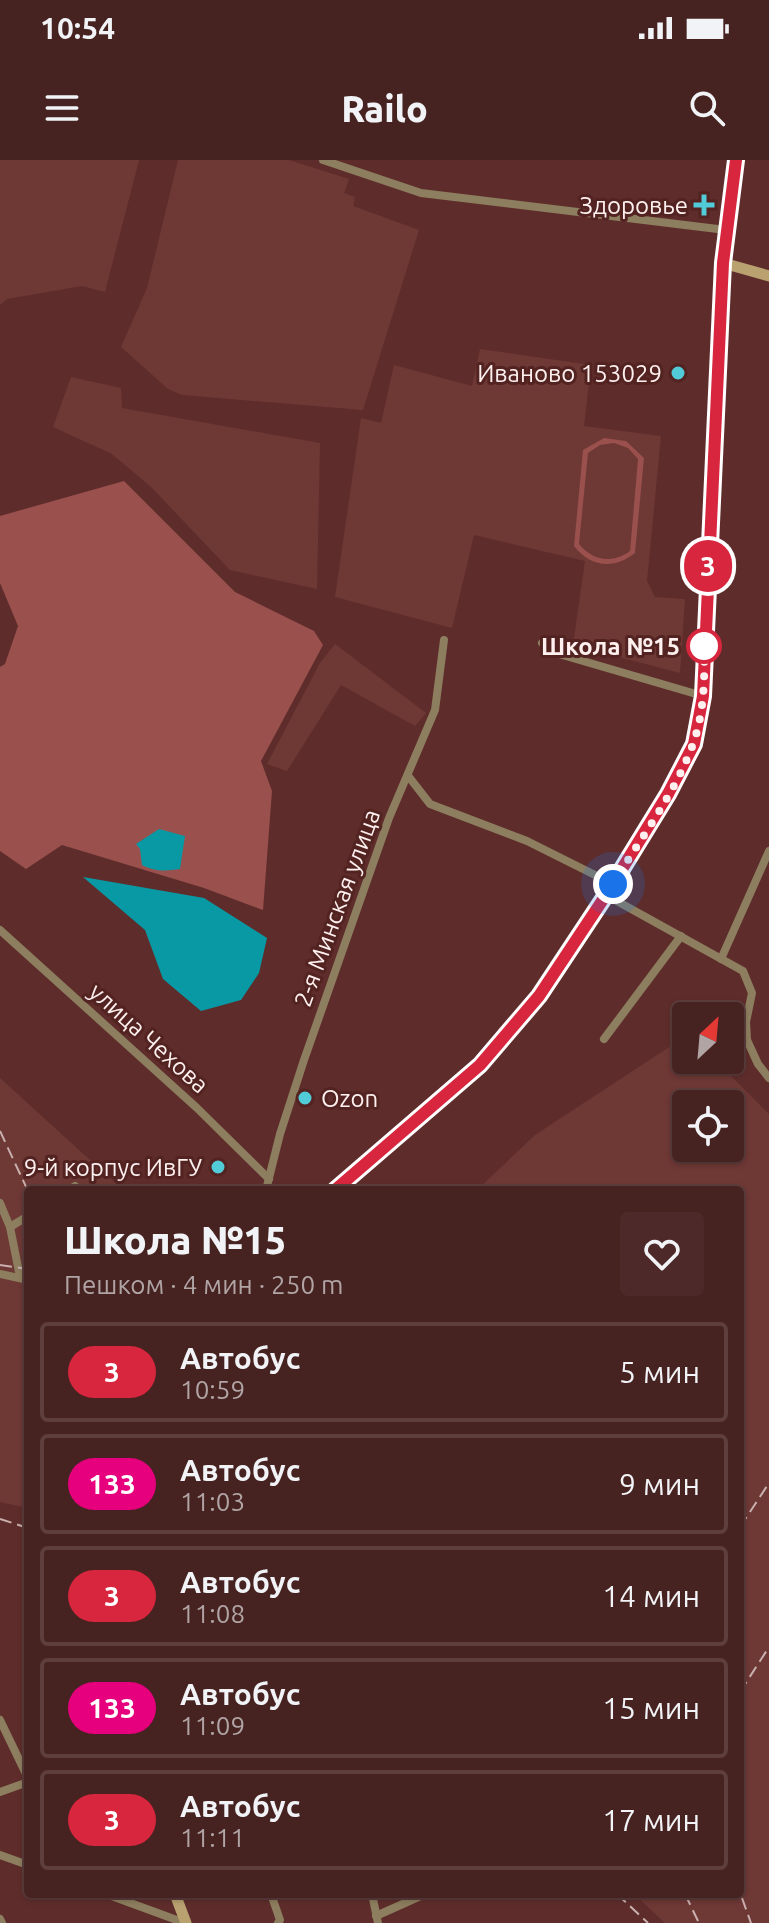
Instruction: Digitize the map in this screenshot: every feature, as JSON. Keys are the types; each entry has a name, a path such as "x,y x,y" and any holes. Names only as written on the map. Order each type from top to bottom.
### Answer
{"main road":[{"path":"340,1186 480,1065 539,996 610,890 694,744 703,696 723,263 736,160"},
{"path":"723,263 769,276"},
{"path":"176,1898 185,1923"}],"street":[{"path":"323,160 421,193 726,230"},
{"name":"2-я Минская улица","path":"267,1186 304,1060 389,818 435,710 444,640"},
{"path":"542,643 559,654 703,696"},
{"path":"409,777 430,804 527,841 743,971 752,993 746,1022 747,1040 758,1064 769,1078"},
{"path":"721,959 769,851"},
{"name":"улица Чехова","path":"0,930 197,1108 269,1179"},
{"path":"604,1039 681,936"},
{"path":"0,1203 24,1278 0,1274"},
{"path":"10,1227 24,1218"},
{"path":"0,1720 24,1771"},
{"path":"0,1792 24,1782"},
{"path":"0,1855 24,1864"},
{"path":"117,1898 185,1923"},
{"path":"272,1898 280,1920 278,1923"},
{"path":"373,1898 377,1920 418,1898"}],"shaded area":[{"path":"0,160 139,160 105,292 82,286 7,299 0,305"},
{"path":"178,160 289,160 349,179 344,193 355,197 353,206 419,230 363,410 182,395 168,389 121,347 147,288"},
{"path":"480,349 591,365 584,426 661,436 647,581 655,597 685,599 680,673 573,645 585,561 474,535 452,628 335,597 361,418 381,423 394,365 472,386"},
{"path":"71,377 121,388 122,408 320,443 317,589 230,570 152,488 112,454 53,427"},
{"path":"604,438 626,441 644,458 635,553 619,562 595,562 574,546 583,450","holes":["614,443 628,448 638,459 630,551 616,558 603,559 590,554 579,544 588,453 600,445"]},
{"path":"124,481 235,592 314,631 323,645 261,761 272,791 263,910 204,888 62,845 26,869 0,851 0,667 5,664 18,626 0,583 0,516"},
{"path":"335,644 426,713 415,726 341,685 287,771 267,764 320,663"},
{"path":"672,1045 672,1074 729,1074 769,1114 769,1923 665,1923 638,1898 744,1898 744,1186 481,1186 535,1135"},
{"path":"0,1078 119,1186 24,1186 24,1507 0,1502"}],"water":[{"path":"159,829 185,836 180,869 151,869 142,865 140,849 136,844"},
{"path":"83,877 204,898 267,938 259,973 241,1000 201,1011 163,979 145,930"}],"railway":[{"path":"0,1131 26,1186"},
{"path":"0,1265 24,1268"},
{"path":"744,1521 769,1483"},
{"path":"0,1519 24,1527"},
{"path":"744,1686 769,1647"},
{"path":"621,1898 648,1923"},
{"path":"687,1898 699,1923"},
{"path":"742,1898 751,1923"}],"bus line":[{"name":"3","path":"340,1186 480,1065 539,996 606,895 668,794 694,744 703,696 723,263 736,160"}],"place":[{"name":"Здоровье","path":"704,205"},
{"name":"Иваново 153029","path":"678,373"},
{"name":"Школа №15","path":"704,646"},
{"name":"Ozon","path":"305,1098"},
{"name":"9-й корпус ИвГУ","path":"218,1167"}],"route":[{"path":"613,884 668,794 694,744 703,696 704,646"}]}
